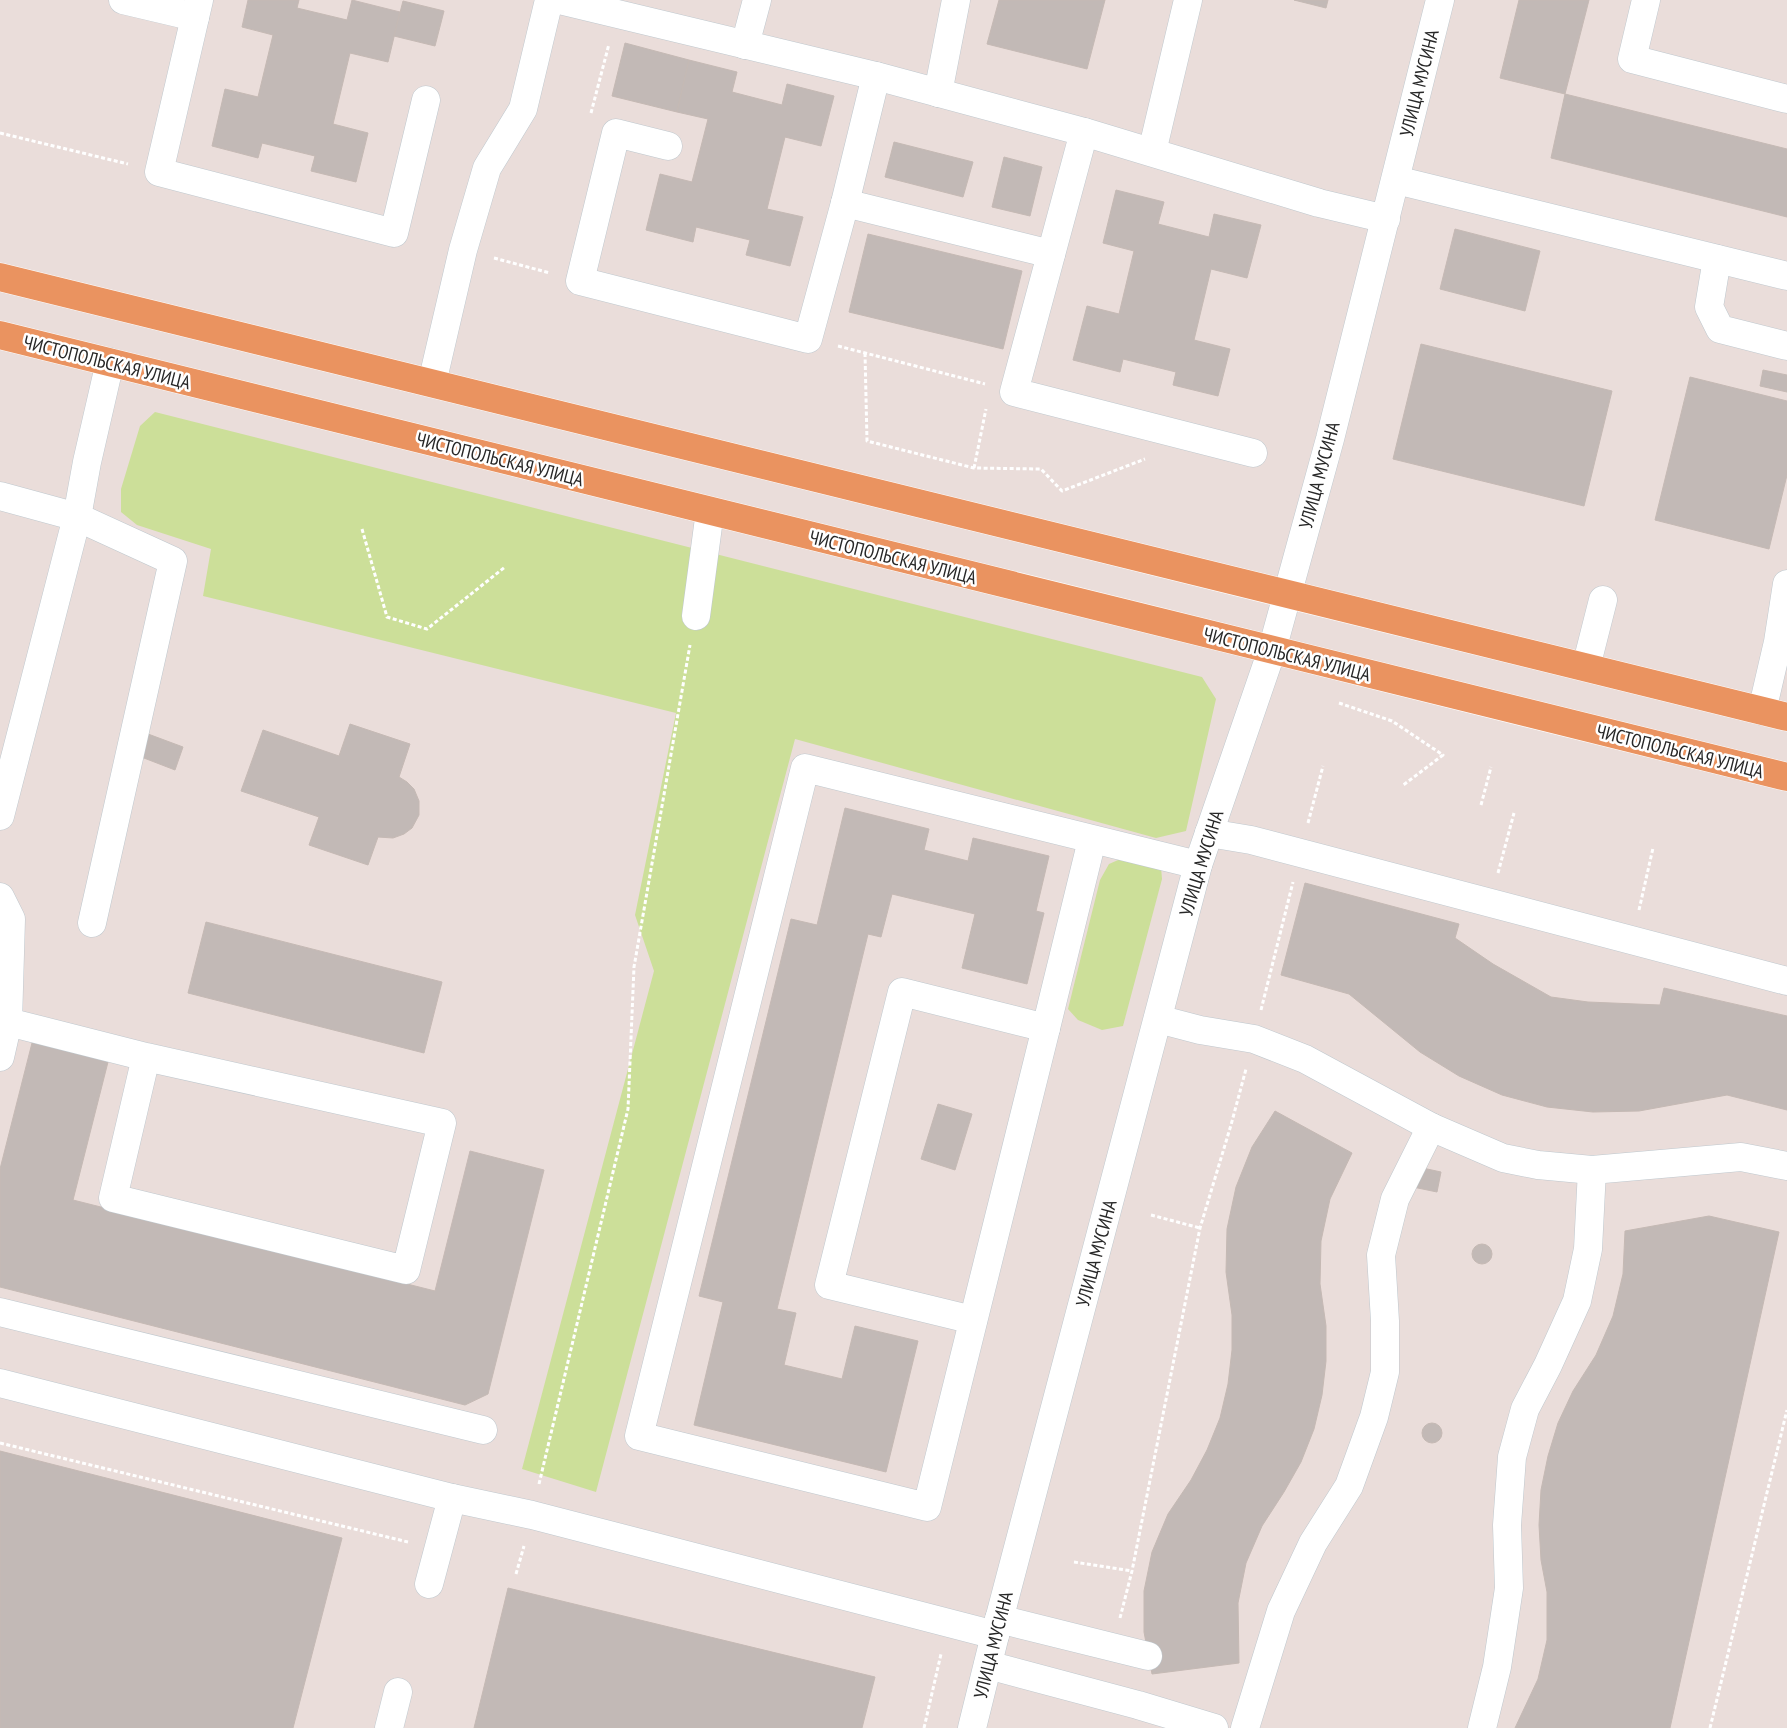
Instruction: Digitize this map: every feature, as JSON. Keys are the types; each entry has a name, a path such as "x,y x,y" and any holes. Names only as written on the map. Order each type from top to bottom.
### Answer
{"main road":[{"path":"0,277 1775,714"},
{"name":"ЧИСТОПОЛЬСКАЯ УЛИЦА","path":"0,335 1787,777"}],"street":[{"path":"123,0 197,8 159,172 394,233 426,100"},
{"path":"432,383 463,250 487,168 523,109 549,0"},
{"path":"559,0 876,76 1084,132 1319,203 1386,219"},
{"path":"745,45 757,0"},
{"path":"938,93 956,0"},
{"path":"1152,152 1188,0"},
{"name":"УЛИЦА МУСИНА","path":"972,1728 1198,865 1272,650 1316,482 1330,439 1440,0"},
{"path":"1646,0 1632,59 1787,98"},
{"path":"668,146 616,133 580,281 808,339 845,203 876,76"},
{"path":"1084,132 1052,254 1002,389 1253,453"},
{"path":"1396,180 1787,276"},
{"path":"845,203 1052,254"},
{"path":"1717,259 1709,307 1720,329 1787,346"},
{"path":"0,816 77,517 87,462 110,362"},
{"path":"0,496 77,517 173,561 92,923"},
{"path":"696,616 710,511"},
{"path":"1775,714 1778,642 1787,584"},
{"path":"1586,667 1603,600"},
{"path":"1092,840 927,1507 639,1436 805,768 1198,865"},
{"path":"1209,833 1251,840 1787,981"},
{"path":"0,897 11,919 8,1022 0,1057"},
{"path":"973,1320 830,1284 902,992 1046,1028"},
{"path":"1158,1019 1200,1030 1254,1039 1306,1059 1431,1127 1503,1158 1538,1165 1592,1170 1741,1157 1787,1166"},
{"path":"8,1022 146,1057 442,1123 406,1270 113,1198 146,1057"},
{"path":"1246,1728 1281,1611 1312,1543 1349,1486 1374,1417 1385,1372 1385,1321 1381,1255 1394,1199 1431,1127"},
{"path":"1482,1728 1498,1667 1509,1588 1507,1525 1512,1457 1524,1409 1548,1365 1577,1301 1588,1249 1592,1170"},
{"path":"0,1312 483,1430"},
{"path":"0,1383 452,1498 532,1515 997,1627 1148,1656"},
{"path":"429,1584 452,1498"},
{"path":"988,1665 1138,1705 1214,1728"},
{"path":"389,1728 398,1692"}],"path":[{"path":"0,133 159,172"},
{"path":"808,339 1002,389 974,468"},
{"path":"865,353 867,441 974,468 1041,469 1062,491 1149,458"},
{"path":"362,529 387,617 428,629 506,567"},
{"path":"516,1574 532,1515 628,1109 634,967 684,672 696,616"},
{"path":"1339,703 1392,721 1443,755 1402,786"},
{"path":"1119,1624 1132,1571 1200,1228 1231,1125 1254,1039 1323,766"},
{"path":"1481,805 1491,767"},
{"path":"1490,903 1514,813"},
{"path":"1632,940 1653,848"},
{"path":"1151,1215 1200,1228"},
{"path":"1710,1728 1787,1410"},
{"path":"0,1443 438,1550"},
{"path":"1074,1562 1132,1571"},
{"path":"924,1728 941,1654"}],"green space":[{"path":"155,412 1202,677 1216,699 1186,831 1156,838 795,739 596,1492 522,1469 654,971 635,915 676,713 203,596 211,549 137,525 121,512 121,489 140,426"},
{"path":"1125,857 1161,867 1162,879 1123,1026 1102,1030 1078,1020 1068,1009 1100,880 1109,864"}],"building":[{"path":"248,0 299,0 297,8 347,20 352,0 400,12 388,62 350,53 333,124 368,133 356,182 311,171 315,156 262,143 258,158 212,146 225,89 258,97 273,35 242,27"},
{"path":"999,0 1105,0 1087,69 987,44"},
{"path":"1294,0 1328,0 1326,8"},
{"path":"1519,0 1589,0 1565,94 1500,78"},
{"path":"403,1 444,11 435,46 394,36"},
{"path":"625,43 689,60 677,112 612,96"},
{"path":"689,60 737,72 732,92 782,105 787,84 834,96 821,146 785,137 767,209 803,217 790,266 746,255 750,240 696,227 693,242 646,230 660,174 692,182 708,119 677,112"},
{"path":"1565,94 1787,149 1787,217 1551,158"},
{"path":"894,142 973,162 963,197 885,177"},
{"path":"1004,157 1042,167 1030,216 992,207"},
{"path":"1116,190 1164,202 1158,224 1209,237 1214,214 1261,225 1247,278 1211,269 1194,340 1230,349 1218,396 1173,385 1176,372 1123,359 1120,372 1073,360 1087,306 1119,314 1134,251 1103,243"},
{"path":"1455,229 1540,251 1525,311 1440,289"},
{"path":"868,234 1022,271 1003,349 849,312"},
{"path":"1421,344 1612,391 1584,506 1393,459"},
{"path":"1763,370 1787,375 1787,392 1760,386"},
{"path":"1690,377 1787,401 1787,475 1769,549 1655,520"},
{"path":"350,724 410,744 399,777 414,789 419,801 419,815 412,828 404,834 393,838 378,837 368,865 309,845 319,817 241,791 263,730 339,756"},
{"path":"140,731 183,747 175,770 131,753"},
{"path":"845,808 929,829 924,850 968,861 973,838 1049,856 1036,911 1044,913 1027,984 962,968 975,914 892,894 881,937 868,934 777,1309 796,1313 784,1365 842,1379 855,1326 918,1341 886,1472 694,1425 723,1302 699,1296 791,919 817,925"},
{"path":"1305,883 1459,924 1455,938 1493,964 1551,997 1588,1002 1660,1005 1664,988 1787,1016 1787,1110 1727,1095 1639,1111 1593,1112 1547,1107 1502,1095 1459,1076 1420,1052 1349,994 1281,975"},
{"path":"206,922 442,982 424,1053 188,993"},
{"path":"33,1039 109,1058 73,1200 435,1291 470,1151 544,1170 488,1394 465,1405 0,1287 0,1169"},
{"path":"938,1104 972,1114 955,1170 921,1159"},
{"path":"1275,1111 1352,1153 1330,1199 1321,1241 1320,1284 1326,1326 1326,1361 1322,1395 1314,1429 1301,1462 1262,1526 1246,1563 1238,1603 1239,1663 1152,1674 1144,1632 1144,1591 1152,1552 1168,1514 1191,1480 1207,1450 1220,1418 1228,1384 1232,1350 1232,1315 1226,1272 1227,1229 1236,1187 1252,1147"},
{"path":"1418,1167 1441,1172 1437,1192 1413,1187"},
{"path":"1709,1216 1779,1232 1670,1728 1515,1728 1538,1679 1547,1640 1547,1592 1541,1560 1539,1525 1541,1490 1548,1456 1558,1423 1573,1391 1596,1355 1613,1316 1623,1274 1625,1231"},
{"path":"1482,1244 1489,1247 1492,1254 1489,1261 1482,1264 1475,1261 1472,1254 1475,1247"},
{"path":"1432,1423 1439,1426 1442,1433 1439,1440 1432,1443 1425,1440 1422,1433 1425,1426"},
{"path":"0,1451 342,1538 293,1728 0,1728"},
{"path":"508,1588 875,1677 862,1728 474,1728"}]}
